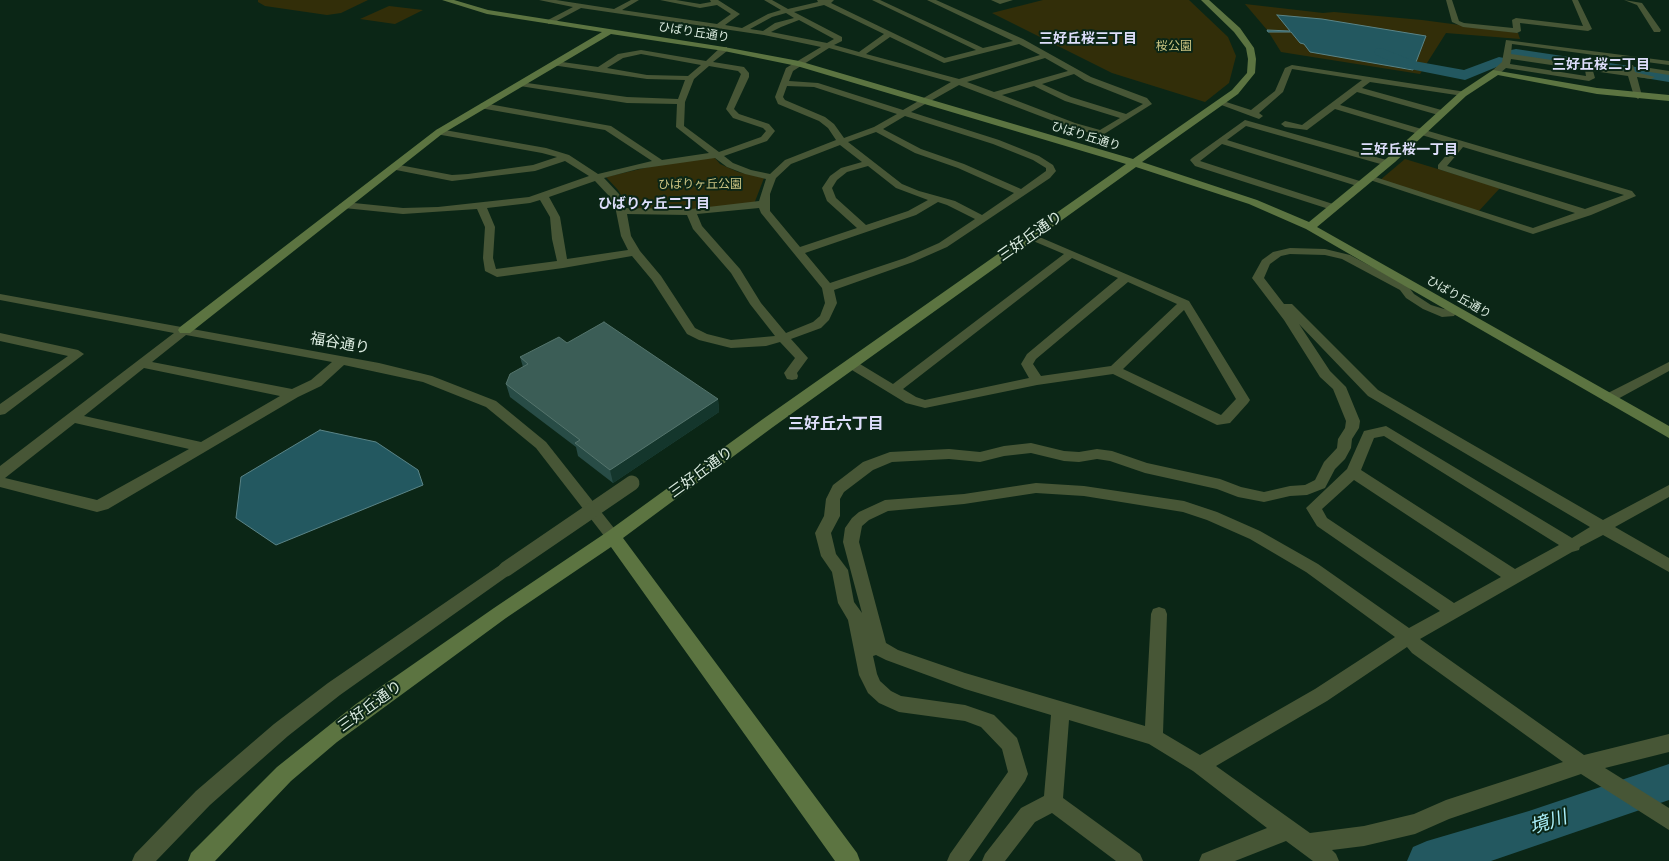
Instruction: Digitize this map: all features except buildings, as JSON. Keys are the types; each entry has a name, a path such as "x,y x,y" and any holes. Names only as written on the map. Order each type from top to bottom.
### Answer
{"street":[{"name":"ひばり丘通り","path":"446,0 487,12 724,49 799,64 1134,163 1253,202 1310,227 1669,433"},
{"path":"542,0 764,33 829,46 960,82 1072,125 1102,133 1148,103 1073,72 1020,41 930,0"},
{"path":"551,22 590,0"},
{"path":"614,11 636,0"},
{"path":"663,0 700,6 715,1 736,14 719,26"},
{"path":"767,0 838,38 829,46 789,70 779,97 780,102 822,119 831,126 842,142 899,186 915,193 951,203 982,219"},
{"path":"742,30 764,17 823,1 836,0"},
{"path":"875,0 983,51"},
{"path":"994,0 1000,2 1010,0"},
{"name":"三好丘通り","path":"199,861 284,774 330,735 500,613 613,537 851,364 1235,92 1251,73 1252,59 1250,48 1244,38 1205,0"},
{"path":"1449,0 1456,22 1463,25 1517,31 1516,20 1588,29 1575,0"},
{"path":"1627,0 1640,4 1657,30"},
{"path":"823,1 944,62 1020,41"},
{"path":"764,33 780,24 800,18"},
{"path":"0,474 439,132 610,31"},
{"path":"861,54 889,34"},
{"path":"1310,227 1387,163 1463,94 1504,65 1509,56 1509,42 1669,62"},
{"path":"1509,47 1630,70 1669,80"},
{"path":"724,49 690,78 681,102 680,127 740,170 772,177"},
{"path":"344,205 404,211 481,206 530,200 544,197 596,177 637,166 718,156 748,147 768,137 771,132 766,126 736,116 730,109 745,77 744,71 737,68 634,53 621,56 599,70"},
{"path":"439,132 543,150 566,157 596,177 615,196 622,211 626,236 635,252 657,278 692,330 714,341 731,344 766,342 805,332 817,325 825,317 831,303 828,288 800,252 771,220 764,204 772,177 788,162 877,128 924,100 960,82 1045,56"},
{"path":"1509,56 1588,67 1669,73"},
{"path":"1621,56 1630,70 1638,96"},
{"path":"555,63 647,77 690,78"},
{"path":"1504,65 1589,79 1591,78 1588,67"},
{"path":"1252,114 1279,92 1291,67 1463,94"},
{"path":"994,95 1073,72"},
{"path":"1496,72 1577,88 1669,98"},
{"path":"1220,103 1274,121 1303,128 1369,79"},
{"path":"784,83 815,85 903,112 1005,145 1048,164 1050,167 1050,173 943,245 909,260 828,288"},
{"path":"1034,83 1068,99 1127,117"},
{"path":"520,84 627,100 681,102"},
{"path":"1357,89 1442,113"},
{"path":"483,106 608,128 659,162"},
{"path":"1334,106 1628,193 1631,196 1533,231 1369,178"},
{"path":"1332,207 1195,162 1195,160 1242,124 1249,123 1387,163"},
{"path":"877,128 918,151 961,166 1020,192"},
{"path":"1220,141 1360,184"},
{"path":"1461,143 1441,166 1587,213"},
{"path":"394,167 452,178 535,168 566,157"},
{"path":"865,230 831,199 827,188 830,181 838,173 869,163"},
{"path":"544,197 556,217 557,239 563,265"},
{"path":"800,252 919,210 936,198"},
{"path":"622,211 692,212 764,204"},
{"path":"481,206 490,227 488,258 492,273 497,274 563,265 635,252"},
{"path":"692,212 697,227 736,271 756,304 802,358 790,372 792,376"},
{"path":"851,364 912,400 925,404 1037,381 1115,370 1218,420 1225,420 1243,400 1194,314 1185,303 1030,236"},
{"path":"1450,313 1442,313 1427,307 1410,296 1404,288 1346,257 1325,252 1290,251 1277,254 1266,262 1258,278 1289,318 1324,374 1339,387 1353,421 1352,428 1345,439 1344,448 1329,466 1320,484 1307,490 1264,496 1238,492 1220,484 1145,468 1112,456 1097,454 1079,457 1064,456 1031,448 1004,451 980,458 949,454 890,457 868,466 838,489 833,499 832,516 823,533 829,556 840,570 846,603 871,649 965,681 1154,737 1200,765 1318,852 1364,836 1415,824 1446,810 1583,764 1669,743"},
{"path":"895,389 1071,254"},
{"path":"1037,381 1026,364 1031,357 1127,277"},
{"path":"1276,293 1373,393 1669,566"},
{"name":"福谷通り","path":"0,297 379,367 427,379 491,404 541,445 613,537"},
{"path":"1115,370 1185,303"},
{"path":"0,337 78,354 3,406"},
{"path":"0,482 97,506 103,505 293,394 316,383 342,360"},
{"path":"142,364 293,394"},
{"path":"1609,398 1669,366"},
{"path":"73,418 204,447"},
{"path":"1454,612 1322,522 1314,508 1353,472 1369,434 1386,432 1573,546"},
{"path":"1353,472 1513,576"},
{"path":"142,861 241,762 281,730 334,690 632,483"},
{"path":"957,861 1018,774 1010,744 986,721 965,713 899,704 885,697 874,687 868,675 871,649 851,542 853,528 864,516 885,506 964,499 1036,488 1084,491 1184,507 1212,516 1255,535 1415,632 1418,648 1583,764 1669,820"},
{"path":"1200,765 1321,695 1415,632 1454,612 1513,576 1573,546 1669,490"},
{"path":"613,537 849,861"},
{"path":"1154,737 1159,614"},
{"path":"1052,802 1061,710"},
{"path":"992,861 1028,815 1052,802"},
{"path":"1052,802 1133,861"},
{"path":"1209,861 1287,830"}],"green space":[{"path":"258,0 368,0 341,13 327,15 265,6 258,2"},
{"name":"桜公園","path":"1043,0 1189,0 1228,37 1236,56 1229,83 1205,102 1112,73 992,13"},
{"path":"1245,4 1323,13 1334,12 1422,20 1518,33 1520,39 1446,33 1420,74 1281,52 1268,31"},
{"path":"389,6 423,10 395,24 360,19"},
{"name":"ひばりヶ丘公園","path":"714,157 720,164 738,172 764,178 754,204 687,210 629,208 618,190 606,177 653,166"},
{"path":"1405,159 1500,188 1477,213 1379,181"}],"water":[{"path":"1277,15 1322,19 1426,36 1413,70 1310,52 1291,32 1268,32 1267,30 1290,31"},
{"path":"320,430 376,442 418,470 423,485 276,545 236,518 241,477"}],"waterway":[{"path":"1381,52 1410,65 1465,75 1499,61"},
{"path":"1516,53 1669,77"},
{"name":"境川","path":"1427,861 1529,830 1669,782"}],"district":[{"name":"三好丘桜三丁目","path":"1088,38"},
{"name":"三好丘桜二丁目","path":"1601,64"},
{"name":"三好丘桜一丁目","path":"1409,149"},
{"name":"ひばりヶ丘二丁目","path":"654,203"},
{"name":"三好丘六丁目","path":"836,424"}]}
